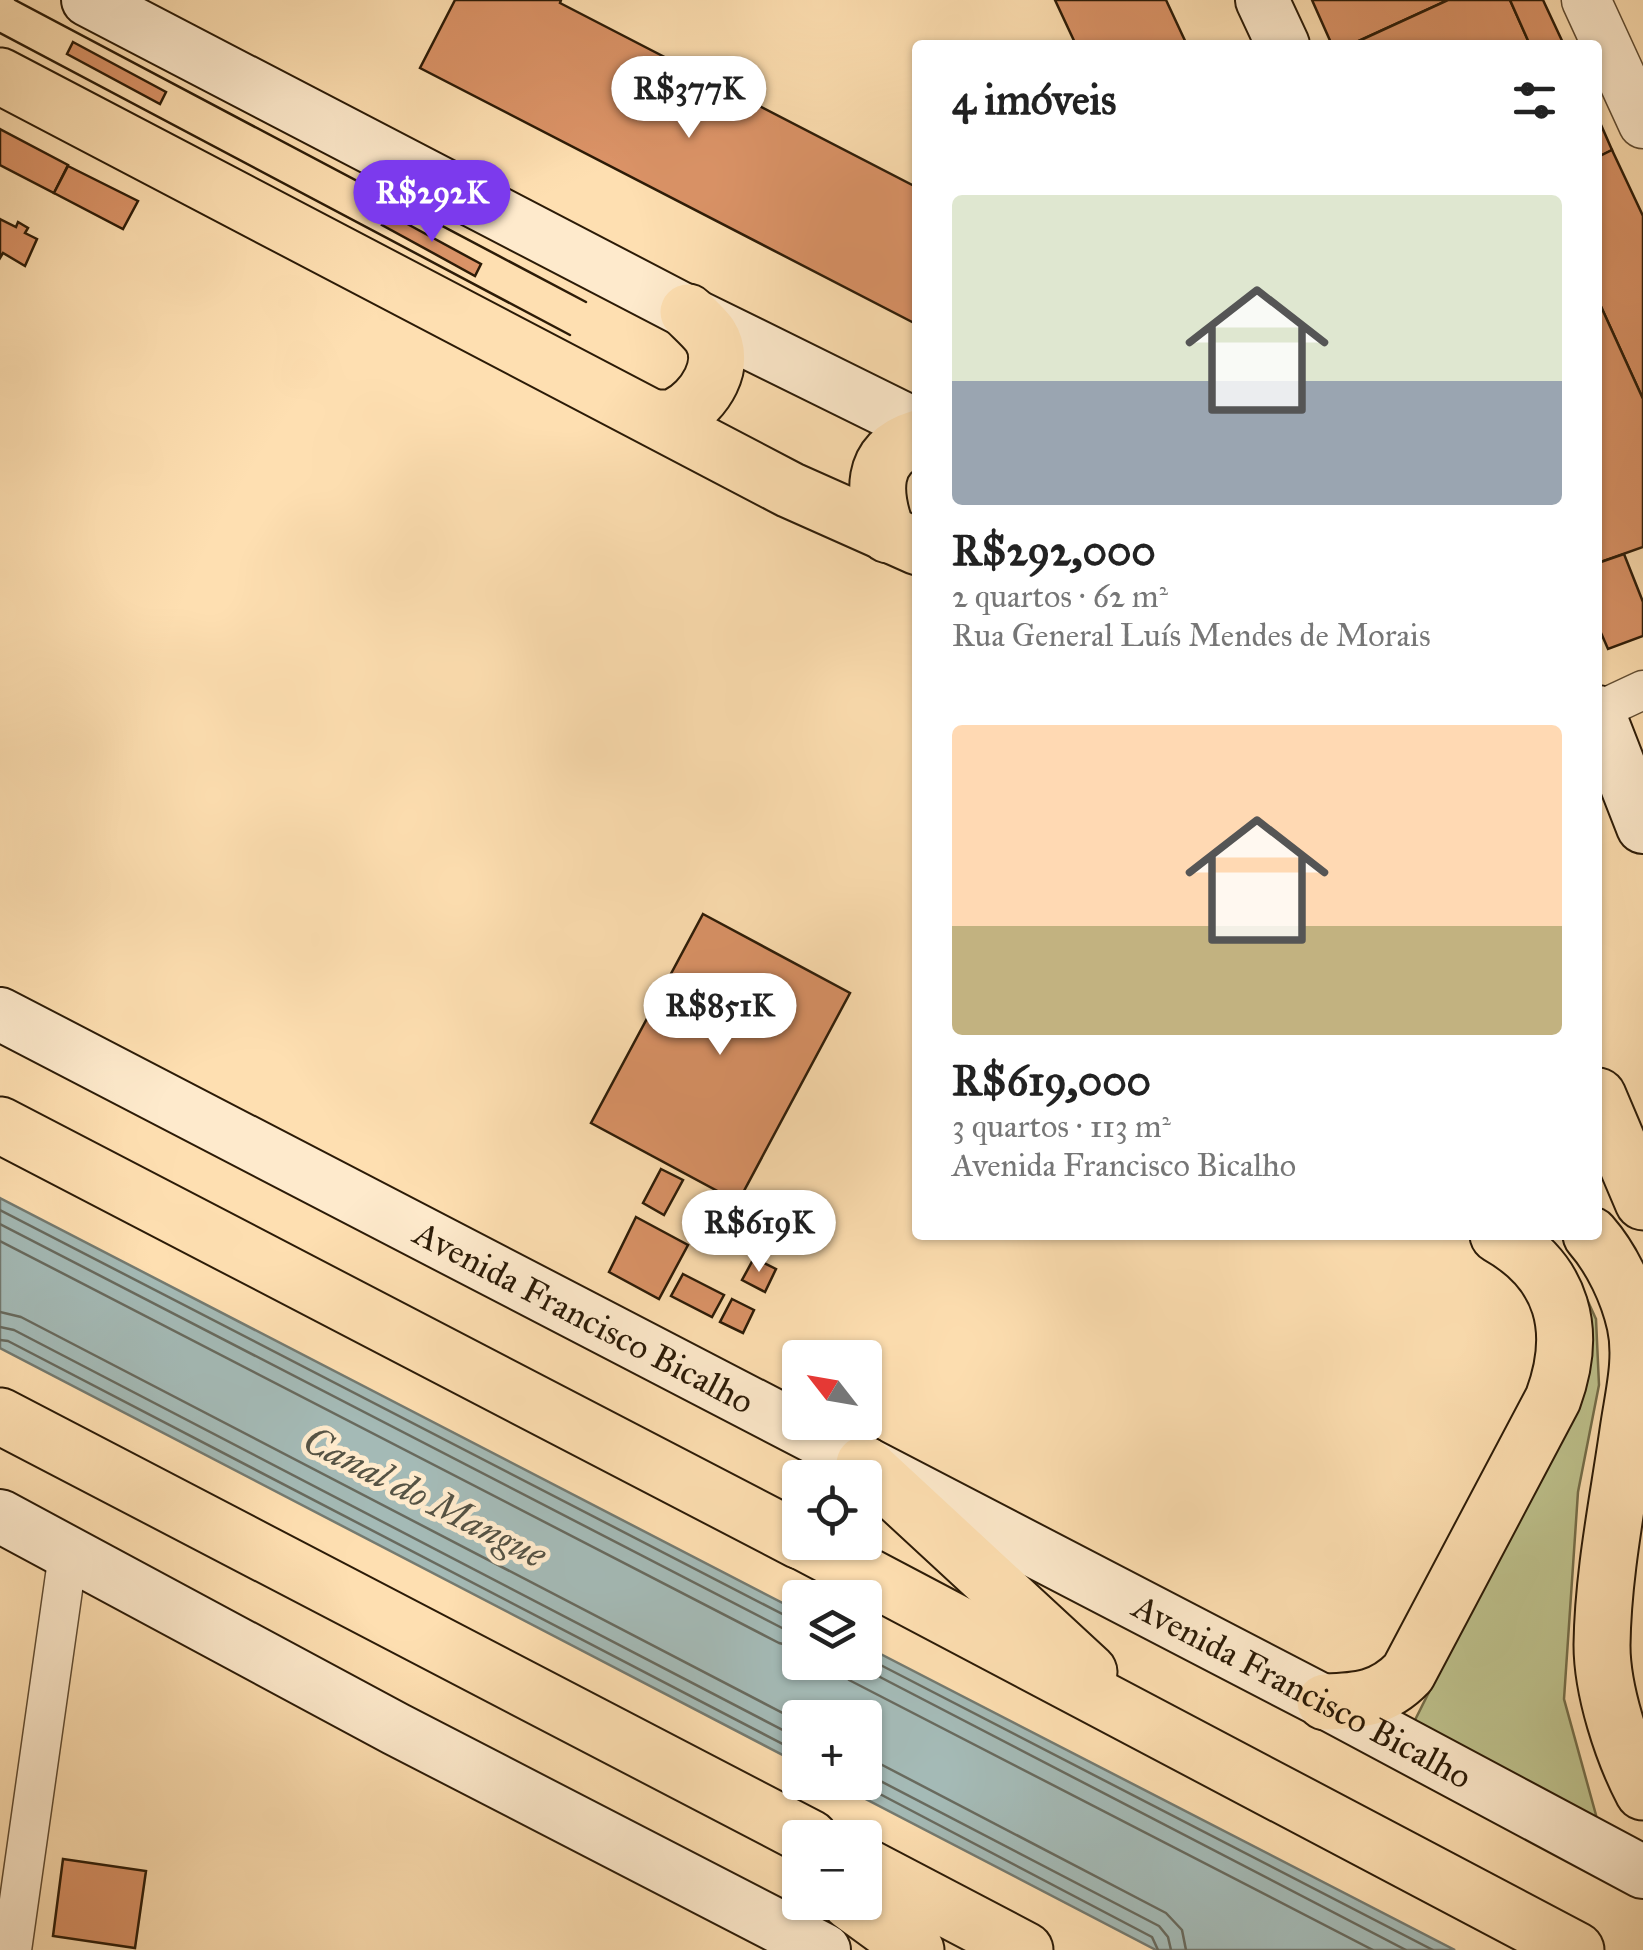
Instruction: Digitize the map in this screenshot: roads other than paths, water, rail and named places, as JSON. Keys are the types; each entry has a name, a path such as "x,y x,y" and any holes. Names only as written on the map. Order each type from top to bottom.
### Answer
{"main road":[{"path":"88,0 688,312 912,423"},
{"path":"1262,0 1281,40"},
{"path":"0,76 790,490 903,541"},
{"path":"654,418 674,418 694,405 712,380 716,364 711,337 688,312"},
{"path":"903,541 878,502 881,468 892,448 912,440"},
{"path":"1602,722 1643,830"},
{"path":"1602,796 1643,830"},
{"name":"Avenida Francisco Bicalho","path":"0,1014 856,1460"},
{"path":"1602,1105 1643,1202"},
{"path":"0,1126 782,1532"},
{"path":"1325,1702 1373,1698 1397,1685 1408,1673 1553,1400 1565,1356 1560,1304 1538,1265 1505,1240"},
{"path":"1595,1240 1619,1279 1636,1325 1638,1365 1610,1550 1602,1647 1624,1749 1643,1792"},
{"path":"0,1416 782,1823"},
{"path":"0,1427 54,1444"},
{"name":"Avenida Francisco Bicalho","path":"882,1473 1325,1702 1643,1872"},
{"path":"882,1481 1142,1722"},
{"path":"0,1516 396,1729 824,1950"},
{"path":"836,1560 1576,1950"},
{"path":"636,1746 782,1853"},
{"path":"882,1875 1025,1950"},
{"path":"875,1920 916,1950"}],"street":[{"path":"1586,0 1643,124"},
{"path":"1602,710 1643,690"},
{"path":"12,1950 68,1554"}],"water":[{"name":"Canal do Mangue","path":"0,1198 782,1603 782,1680 882,1680 882,1655 1455,1950 1156,1950 868,1800 882,1800 882,1700 782,1700 782,1755 0,1348"}],"tram line":[{"path":"15,0 586,302"},
{"path":"0,33 570,335"}]}
